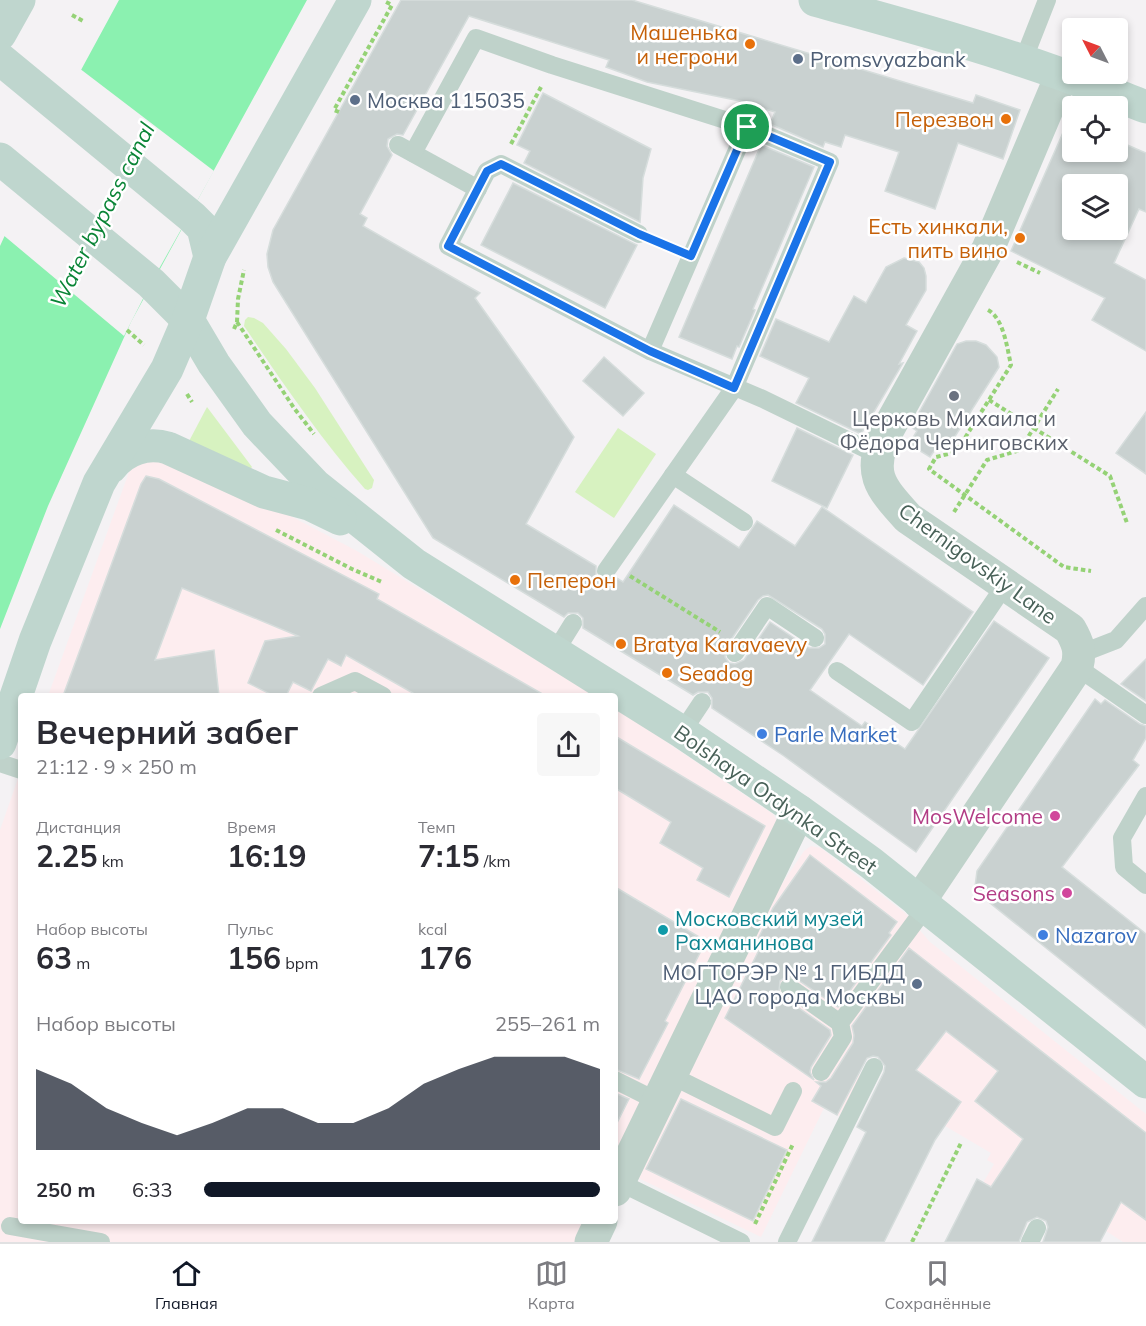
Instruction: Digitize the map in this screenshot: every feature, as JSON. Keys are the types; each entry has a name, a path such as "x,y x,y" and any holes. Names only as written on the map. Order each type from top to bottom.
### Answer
{"street":[{"path":"0,34 19,0"},
{"path":"0,743 35,640 99,483 167,369 188,320 210,256 355,0"},
{"path":"816,0 1062,74 992,241 882,443"},
{"path":"0,59 192,217 203,228 210,256"},
{"path":"1087,84 1146,107"},
{"name":"Bolshaya Ordynka Street","path":"10,167 151,283 188,320 219,372 257,424 316,486 387,544 414,564 682,732 799,811 871,863 1146,1082"},
{"name":"Chernigovskiy Lane","path":"882,443 876,462 878,480 908,518 1070,629 1077,642 1078,661"},
{"name":"Bolshaya Ordynka Street","path":"99,483 115,462 131,451 155,444 264,492 309,504 387,544"},
{"path":"922,904 1078,661"},
{"path":"618,1184 799,811"},
{"path":"591,1242 600,1224"}],"lane":[{"path":"1023,61 1047,0"},
{"path":"478,189 405,149 476,38 552,65 747,127 830,162 734,388 609,568"},
{"path":"650,351 747,127"},
{"path":"639,234 501,164 487,171 448,246 650,351 734,388 882,443"},
{"path":"673,475 744,522"},
{"path":"837,671 912,722 1005,585"},
{"path":"738,649 767,606 815,638"},
{"path":"1146,606 1116,640 1078,661 1146,715"},
{"path":"555,652 573,623"},
{"path":"328,693 355,681 377,693"},
{"path":"682,732 702,702"},
{"path":"0,763 18,769"},
{"path":"1146,796 1122,838 1124,867 1146,885"},
{"path":"840,1023 922,904"},
{"path":"789,987 840,1023 843,1037 821,1072"},
{"path":"787,1242 874,1067"},
{"path":"618,1080 664,1088 775,1127 793,1090"},
{"path":"618,1186 741,1242"},
{"path":"10,1226 101,1242"}],"path":[{"path":"339,112 334,110 392,5"},
{"path":"72,15 83,21"},
{"path":"501,164 552,65"},
{"path":"1008,258 1040,273"},
{"path":"234,329 244,270"},
{"path":"985,309 994,314 1005,337 1011,364 956,452 936,458 929,469 1064,567 1091,572"},
{"path":"237,322 315,436"},
{"path":"950,519 987,460 1020,450 1058,389"},
{"path":"989,400 1110,476 1127,522"},
{"path":"346,566 352,569"},
{"path":"609,568 738,649"},
{"path":"753,1227 794,1145 775,1127"},
{"path":"912,1242 961,1143"}],"shaded area":[{"path":"248,317 263,323 315,388 374,480 372,488 365,489 302,409 244,326"},
{"path":"207,407 252,467 247,473 187,445"},
{"path":"618,428 656,454 614,518 575,492"},
{"path":"155,455 262,501 357,551 591,693 49,693 129,472 137,464"},
{"path":"618,709 773,814 777,821 618,1156"},
{"path":"18,779 18,1224 587,1224 578,1242 0,1242 0,830"},
{"path":"811,846 821,848 905,913 930,942 1146,1114 1146,1242 1123,1242 1106,1231 1101,1242 1063,1242 1068,1234 983,1183 994,1164 987,1160 991,1153 945,1126 961,1102 872,1037 849,1068 862,1076 839,1116 824,1108 761,1237 632,1175 748,934 804,851"}],"water":[{"name":"Water bypass canal","path":"119,0 307,0 131,322 48,506 0,629 0,246 81,70"}],"pier":[{"path":"79,68 214,171 124,336 2,234"}],"building":[{"path":"401,0 632,0 973,103 976,95 1020,110 1003,159 958,143 935,209 885,191 899,152 845,135 841,147 825,142 823,147 770,124 775,112 740,101 647,82 606,67 609,60 469,16 403,135 397,134 388,139 387,146 392,155 360,214 367,218 363,226 480,293 475,298 574,437 526,524 596,566 596,575 600,580 610,581 615,577 623,582 674,505 739,548 757,521 795,546 822,507 973,612 923,685 849,634 810,690 862,726 865,722 905,749 994,621 1049,658 916,852 784,756 712,708 712,698 708,692 698,692 693,695 583,628 583,618 578,613 568,613 564,617 433,538 273,282 267,254 273,230","holes":["768,595 822,629 825,634 825,644 819,648 809,648 770,622 744,660 735,664 729,663 725,657 726,647 763,596"]},
{"path":"543,93 651,149 643,178 640,222 524,163 530,151 517,145"},
{"path":"1062,135 1062,162 1128,162 1128,145 1146,153 1146,212 1139,209 1128,233 1128,174 1062,174 1062,240 1125,240 1114,263 1146,280 1146,351 1092,320 1105,298 1011,251"},
{"path":"761,145 814,167 753,309 755,310 732,359 679,337"},
{"path":"513,183 637,245 605,308 481,245"},
{"path":"904,258 919,262 926,276 926,290 906,325 917,331 899,364 903,363 861,434 796,403 809,378 760,356 776,319 829,342 854,296 866,303 886,267"},
{"name":"Церковь Михаила и Фёдора Черниговских","path":"976,341 986,345 997,357 999,367 947,449 939,444 930,457 909,444 917,431 911,427 957,344"},
{"path":"604,357 644,393 623,416 583,381"},
{"path":"1146,412 1146,474 1116,453"},
{"path":"797,428 853,455 827,508 772,481"},
{"path":"146,476 159,479 379,594 377,599 541,693 413,693 346,655 341,666 328,659 311,691 293,682 288,693 268,693 248,683 265,641 298,636 182,588 155,660 214,650 219,693 64,693 141,484"},
{"path":"1146,659 1146,701 1121,684"},
{"path":"1095,699 1101,704 1105,700 1146,726 1146,738 1133,760 1139,765 1062,867 1146,934 1146,1028 980,895 975,887 977,871"},
{"path":"618,738 765,826 729,897 697,880 703,868 660,843 671,822 618,790"},
{"path":"810,855 897,922 889,933 891,935 838,1007 795,978 785,977 780,981 779,991 782,996 830,1030 831,1035 811,1067 810,1072 814,1080 725,1018 763,942 758,939 773,908"},
{"path":"618,889 706,941 665,1021 668,1023 639,1079 618,1070"},
{"path":"909,948 1146,1133 1146,1220 1121,1202 1100,1242 1043,1242 1048,1227 1046,1221 1037,1217 1027,1222 1019,1242 945,1242 977,1179 991,1187 1023,1139 975,1101 998,1071 946,1031 916,1070 961,1102 935,1140 884,1242 812,1242 866,1132 857,1127 885,1066 878,1057 867,1058 837,1115 812,1101 821,1086 816,1082 826,1082 831,1078 853,1043 852,1026"},
{"path":"618,1094 629,1099 618,1121"},
{"path":"681,1099 787,1150 753,1221 646,1169"}],"place":[{"name":"Машенька и негрони","path":"750,44"},
{"name":"Promsvyazbank","path":"798,59"},
{"name":"Москва 115035","path":"355,100"},
{"name":"Перезвон","path":"1006,119"},
{"name":"Есть хинкали, пить вино","path":"1020,238"},
{"name":"Церковь Михаила и Фёдора Черниговских","path":"954,396"},
{"name":"Пеперон","path":"515,580"},
{"name":"Bratya Karavaevy","path":"621,644"},
{"name":"Seadog","path":"667,673"},
{"name":"Parle Market","path":"762,734"},
{"name":"MosWelcome","path":"1055,816"},
{"name":"Seasons","path":"1067,893"},
{"name":"Московский музей Рахманинова","path":"663,930"},
{"name":"Nazarov","path":"1043,935"},
{"name":"МОГТОРЭР № 1 ГИБДД ЦАО города Москвы","path":"917,984"}],"route":[{"path":"747,127 830,162 734,388 650,351 448,246 487,171 501,164 639,234 691,256 747,127"}]}
